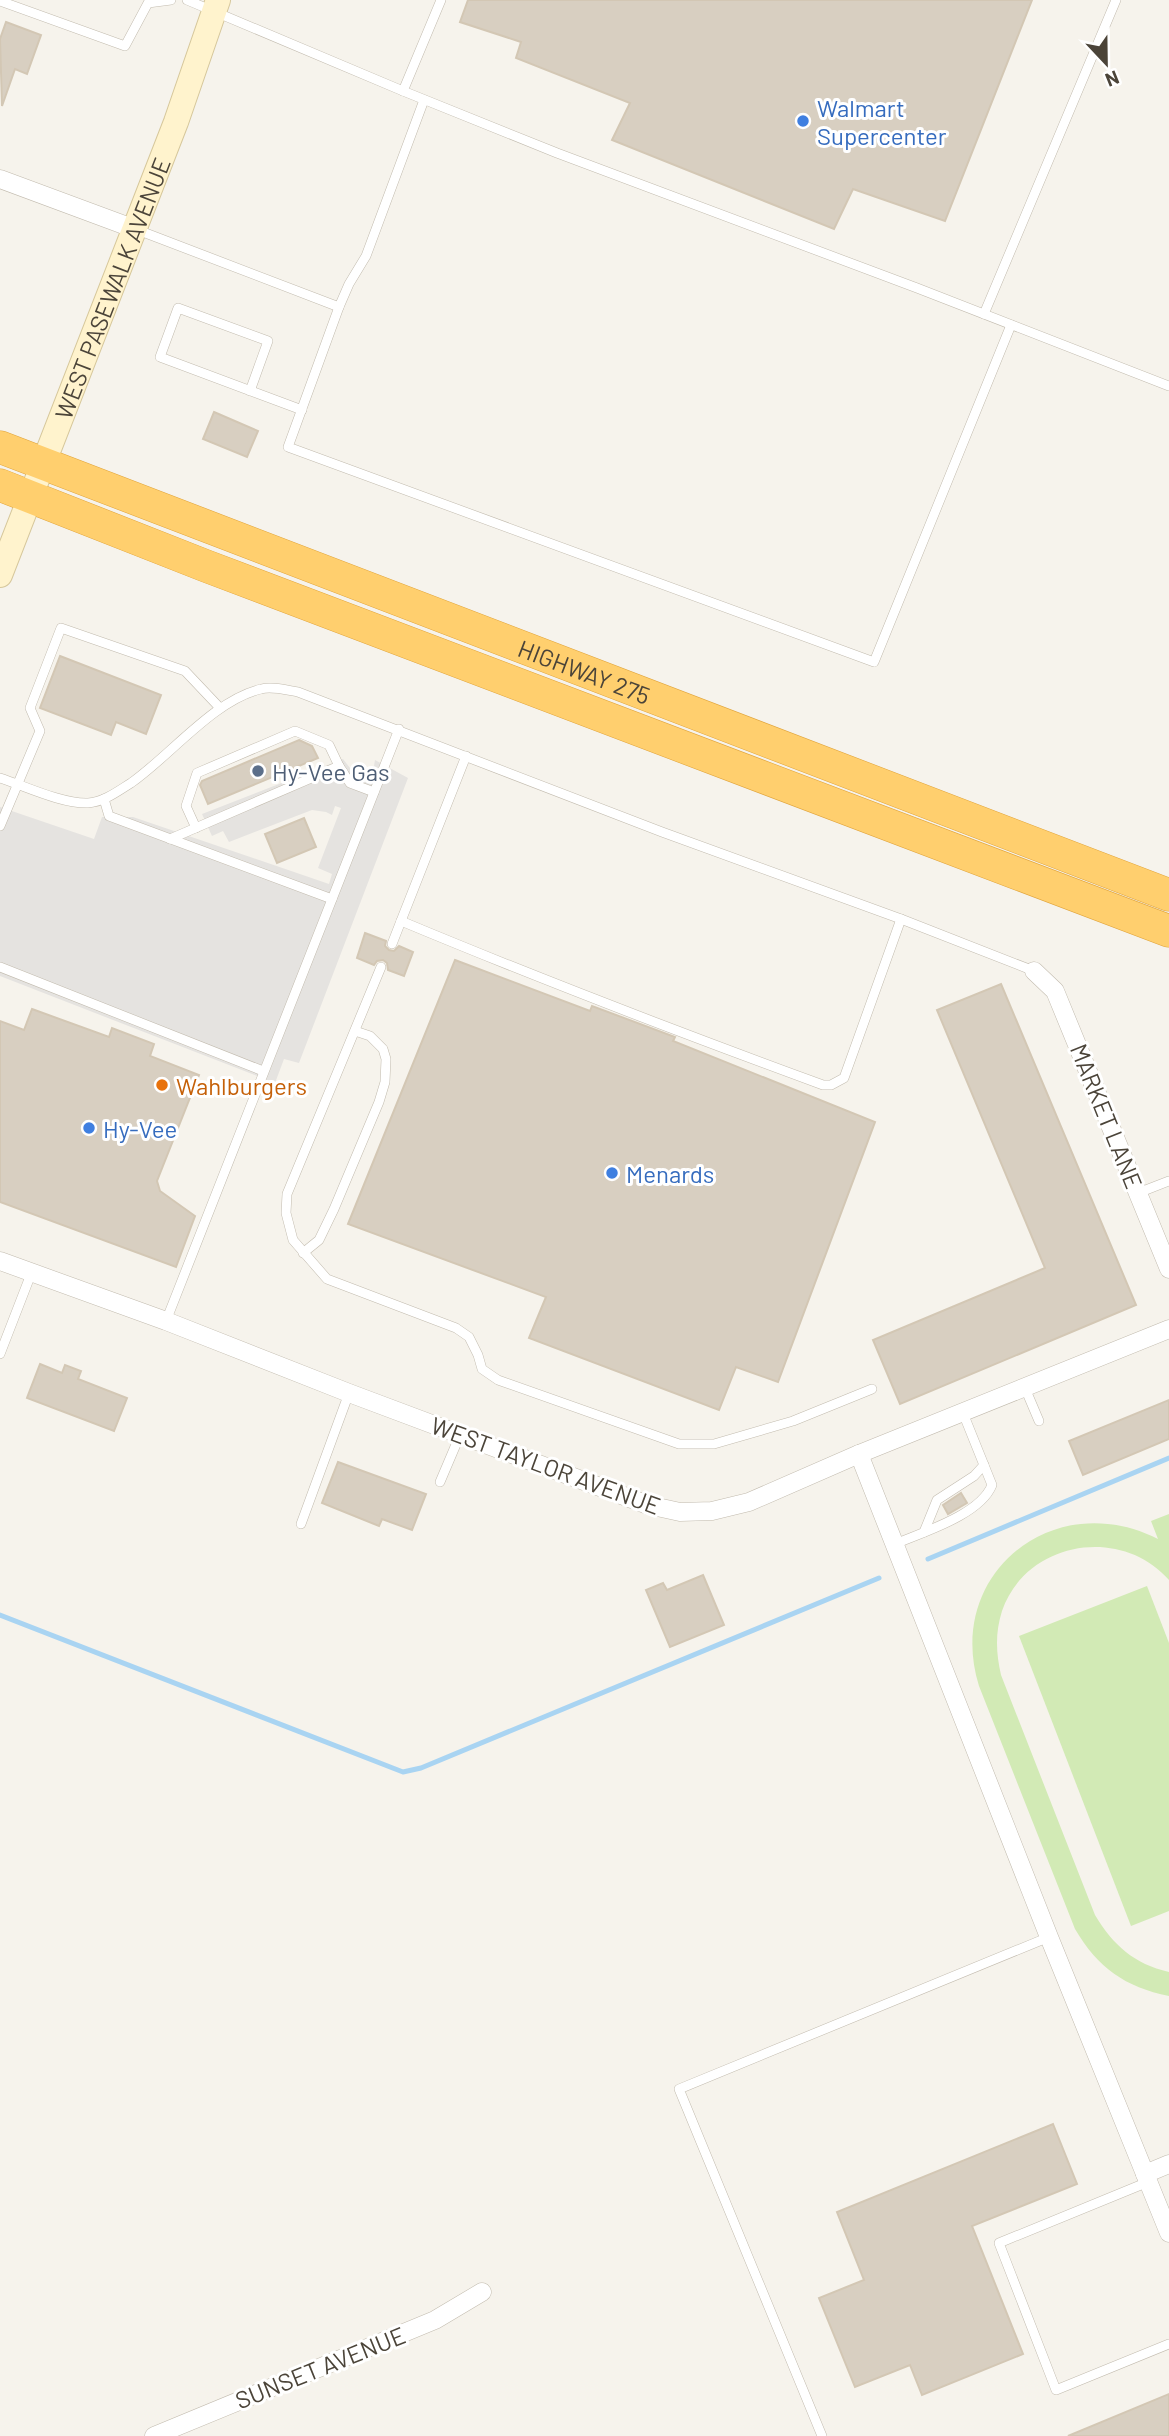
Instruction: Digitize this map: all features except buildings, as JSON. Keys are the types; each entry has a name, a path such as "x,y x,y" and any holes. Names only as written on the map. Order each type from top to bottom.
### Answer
{"highway":[{"name":"HIGHWAY 275","path":"0,447 1169,895"},
{"name":"HIGHWAY 275","path":"0,485 1169,931"}],"street":[{"name":"WEST PASEWALK AVENUE","path":"0,576 176,122 216,6"},
{"path":"0,179 135,229"},
{"name":"MARKET LANE","path":"1034,971 1055,991 1169,1269"},
{"name":"WEST TAYLOR AVENUE","path":"0,1261 166,1321 648,1505 680,1512 712,1511 749,1502 859,1454 1169,1329"},
{"path":"859,1454 1169,2233"},
{"path":"1147,2178 1169,2164"},
{"name":"SUNSET AVENUE","path":"154,2436 435,2320 482,2292"}],"lane":[{"path":"0,1 125,46 148,3 171,0"},
{"path":"187,0 216,6 403,92 557,153 1169,386"},
{"path":"403,92 441,0"},
{"path":"984,314 1116,0"},
{"path":"424,100 366,256 339,307 288,447 874,662 1011,325"},
{"path":"135,229 339,307"},
{"path":"250,391 268,341 178,308 160,357 250,391 302,410"},
{"path":"0,826 40,731 30,708 61,628 185,671 220,708"},
{"path":"0,778 63,799 87,803 104,799 149,770 220,708 264,688 298,692 1034,971"},
{"path":"166,1321 399,729"},
{"path":"196,828 186,806 197,773 295,731 330,745 350,783 374,792"},
{"path":"392,944 466,756"},
{"path":"170,839 339,766"},
{"path":"104,799 109,816 332,899"},
{"path":"401,921 501,963 744,1056 823,1085 831,1085 844,1078 848,1071 901,919"},
{"path":"0,967 263,1072"},
{"path":"382,967 288,1194 286,1213 293,1240 327,1279 456,1328 469,1337 482,1368 498,1380 679,1444 714,1444 793,1422 872,1389"},
{"path":"303,1253 319,1240 334,1209 385,1082 386,1059 383,1049 370,1036 355,1031"},
{"path":"1138,1193 1169,1181"},
{"path":"0,1354 31,1274"},
{"path":"1025,1388 1039,1421"},
{"path":"301,1524 349,1393"},
{"path":"895,1544 950,1521 988,1494 992,1485 963,1413"},
{"path":"440,1482 460,1435"},
{"path":"924,1532 937,1500 974,1476 984,1465"},
{"path":"822,2436 679,2089 1049,1937"},
{"path":"1147,2178 999,2243 1056,2389 1169,2344"}],"green space":[{"path":"1169,1514 1169,1580 1149,1563 1126,1552 1101,1547 1077,1549 1053,1556 1031,1569 1014,1587 1002,1611 997,1643 1001,1675 1095,1915 1109,1935 1126,1952 1145,1964 1169,1972 1169,1996 1139,1987 1114,1974 1093,1955 1075,1929 979,1686 972,1645 978,1608 993,1576 1016,1551 1046,1533 1081,1524 1119,1526 1158,1539 1151,1521"},
{"path":"1147,1586 1169,1643 1169,1911 1131,1926 1019,1636"}],"shaded area":[{"path":"343,759 350,768 359,773 367,772 374,766 375,760 408,778 299,1063 284,1059 275,1083 0,976 0,807 94,839 102,817 133,817 329,884 332,874 318,868 341,808 335,806 332,815 312,810 229,842 223,831 212,836 202,814"}],"waterway":[{"path":"928,1559 1169,1458"},
{"path":"0,1615 403,1772 421,1768 879,1578"}],"place":[{"name":"Walmart Supercenter","path":"803,121"},
{"name":"Hy-Vee Gas","path":"258,771"},
{"name":"Wahlburgers","path":"162,1085"},
{"name":"Hy-Vee","path":"89,1128"},
{"name":"Menards","path":"612,1173"}]}
